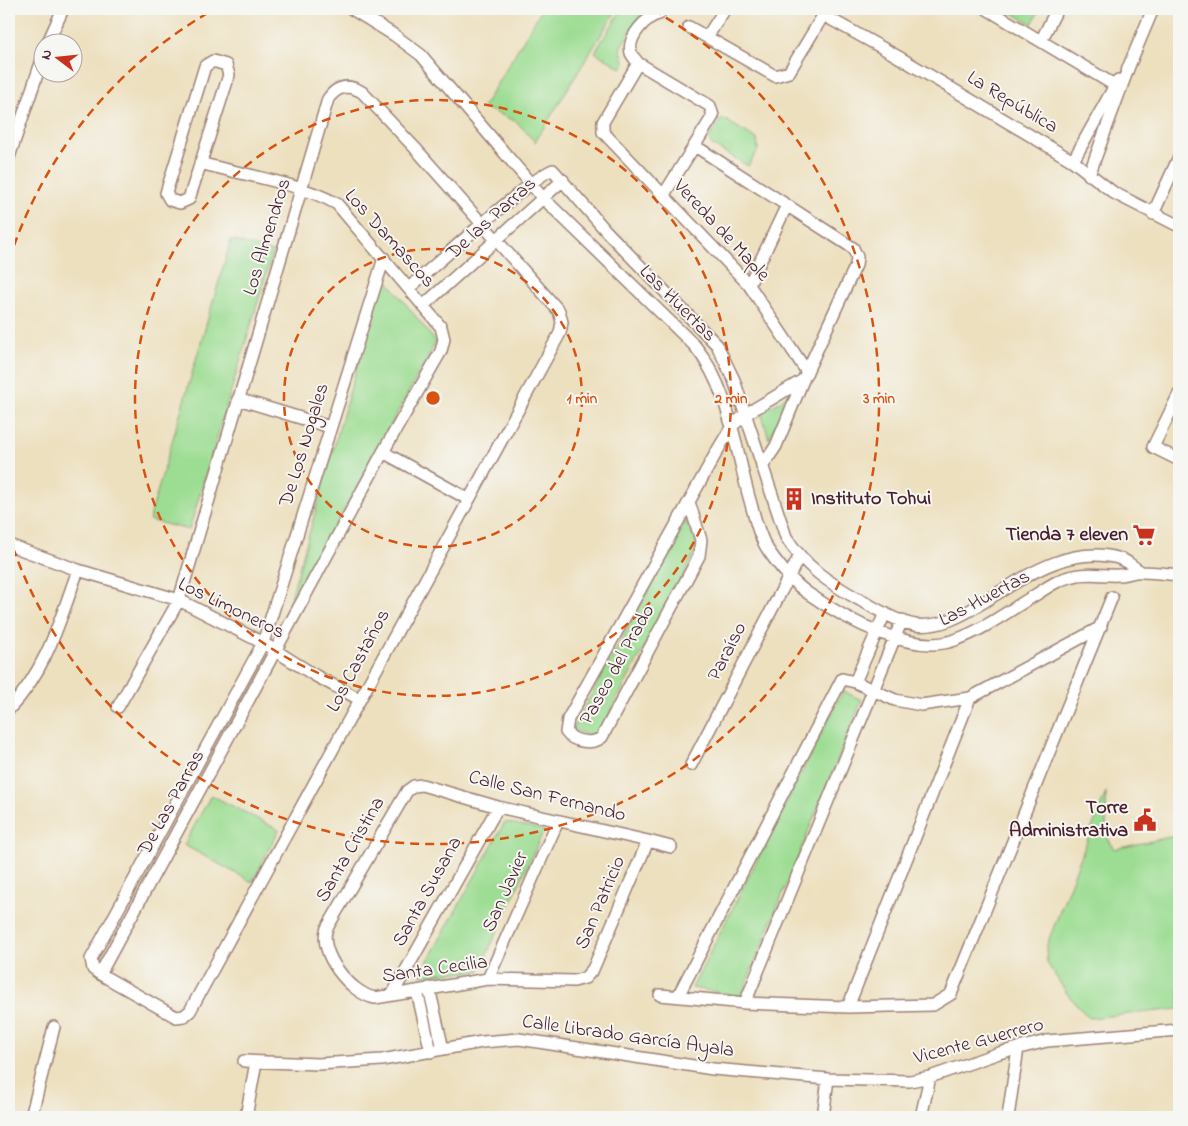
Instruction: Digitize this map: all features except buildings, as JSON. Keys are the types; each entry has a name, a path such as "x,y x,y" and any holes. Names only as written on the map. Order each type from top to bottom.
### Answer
{"street":[{"name":"Las Huertas","path":"352,9 394,35 421,55 543,198 706,360 720,388 732,426 757,524 767,549 789,576 808,593 847,616 876,630 914,644 936,646 980,628 1058,581 1074,576 1119,575 1140,571 1179,575"},
{"path":"707,37 725,9"},
{"path":"987,9 1118,87"},
{"path":"1042,41 1056,9"},
{"path":"1073,161 1118,87 1153,9"},
{"path":"52,32 60,11"},
{"path":"689,27 776,76 783,76 789,72 825,12"},
{"name":"La República","path":"825,12 1073,161 1114,192 1179,226"},
{"path":"659,14 645,21 631,44 631,54 638,63 710,106 713,116 663,196"},
{"path":"213,61 226,65 229,75 200,164 189,199 180,203 170,200 166,193 184,130 205,66 213,61"},
{"name":"Vereda de Maple","path":"638,63 603,122 603,132 608,140 748,286 805,376"},
{"path":"9,158 35,82"},
{"name":"Los Almendros","path":"118,707 179,600 328,99 334,91 344,86 354,87 362,92 415,148 559,311 562,322"},
{"path":"1090,175 1118,87"},
{"path":"695,146 853,248 857,257 856,265 805,376 776,446 762,468"},
{"path":"1153,214 1179,157"},
{"name":"Los Damascos","path":"200,164 302,189 325,197 337,204 441,327 444,338 441,351 383,452"},
{"name":"Las Huertas","path":"549,170 556,171 607,232 716,345 734,380 786,537 799,558 852,595 885,613 914,625 934,625 949,621 1048,565 1069,557 1090,555 1122,559 1140,571"},
{"name":"De las Parras","path":"409,288 530,184 549,170"},
{"name":"De las Parras","path":"424,305 563,180"},
{"path":"748,286 786,206"},
{"name":"De Los Nogales","path":"263,643 384,258"},
{"name":"Los Castaños","path":"100,974 176,1017 184,1016 190,1011 560,333 562,322"},
{"name":"Paseo del Prado","path":"689,502 701,540 699,556 602,737 593,742 574,739 566,732 568,719 689,502 732,426 746,414 805,376"},
{"path":"1179,394 1153,446 1179,460"},
{"path":"238,399 330,426"},
{"path":"276,651 383,452 468,499"},
{"name":"Los Limoneros","path":"9,545 78,570 179,600 263,643 359,699"},
{"name":"Paraíso","path":"691,765 799,558"},
{"path":"9,709 25,693 44,659 78,570"},
{"path":"660,995 745,1003 848,1007 933,1005 951,994 1112,597"},
{"path":"854,682 885,613"},
{"path":"745,1003 902,620"},
{"path":"678,996 840,681 846,678 894,700 921,705 970,698 1101,627"},
{"name":"De Las Parras","path":"263,643 91,959 90,964 100,974 276,651"},
{"path":"848,1007 970,698"},
{"name":"Calle San Fernando","path":"414,786 422,784 498,807 670,847"},
{"name":"Santa Cristina","path":"324,936 406,791 414,786"},
{"name":"Santa Susana","path":"392,995 498,807"},
{"name":"San Javier","path":"488,979 558,821"},
{"name":"San Patricio","path":"585,978 593,969 648,841"},
{"name":"Santa Cecilia","path":"324,936 331,957 341,975 355,990 365,996 375,998 488,979 574,981 585,978"},
{"path":"429,988 437,1050"},
{"path":"417,991 437,1050"},
{"path":"31,1117 54,1027"},
{"name":"Vicente Guerrero","path":"828,1079 887,1081 930,1077 1018,1048 1047,1041 1179,1030"},
{"name":"Calle Librado García Ayala","path":"246,1117 250,1062 318,1064 382,1060 482,1042 519,1040 713,1069 828,1079"},
{"path":"1008,1117 1018,1048"},
{"path":"921,1117 930,1077"},
{"path":"823,1117 828,1079"},
{"path":"1178,1117 1179,1113"}],"green space":[{"path":"542,9 617,9 535,142 517,122 483,107"},
{"path":"622,9 648,9 644,10 620,48 625,63 621,68 595,52"},
{"path":"1005,9 1040,9 1032,24"},
{"path":"722,118 757,139 758,150 748,166 712,145 708,139"},
{"path":"231,240 273,252 189,530 149,520"},
{"path":"383,275 436,342 285,618"},
{"path":"793,390 769,439 761,412 778,403"},
{"path":"686,521 698,547 597,737 572,730"},
{"path":"843,691 862,700 741,996 692,988"},
{"path":"1106,792 1106,836 1115,849 1179,835 1179,1009 1089,1018 1068,995 1047,963 1046,947"},
{"path":"211,795 279,830 252,882 184,845"},
{"path":"505,822 544,830 479,971 420,975"}],"place":[{"name":"Instituto Tohui","path":"794,499"},
{"name":"Tienda 7 eleven","path":"1144,535"},
{"name":"Torre Administrativa","path":"1145,820"}]}
